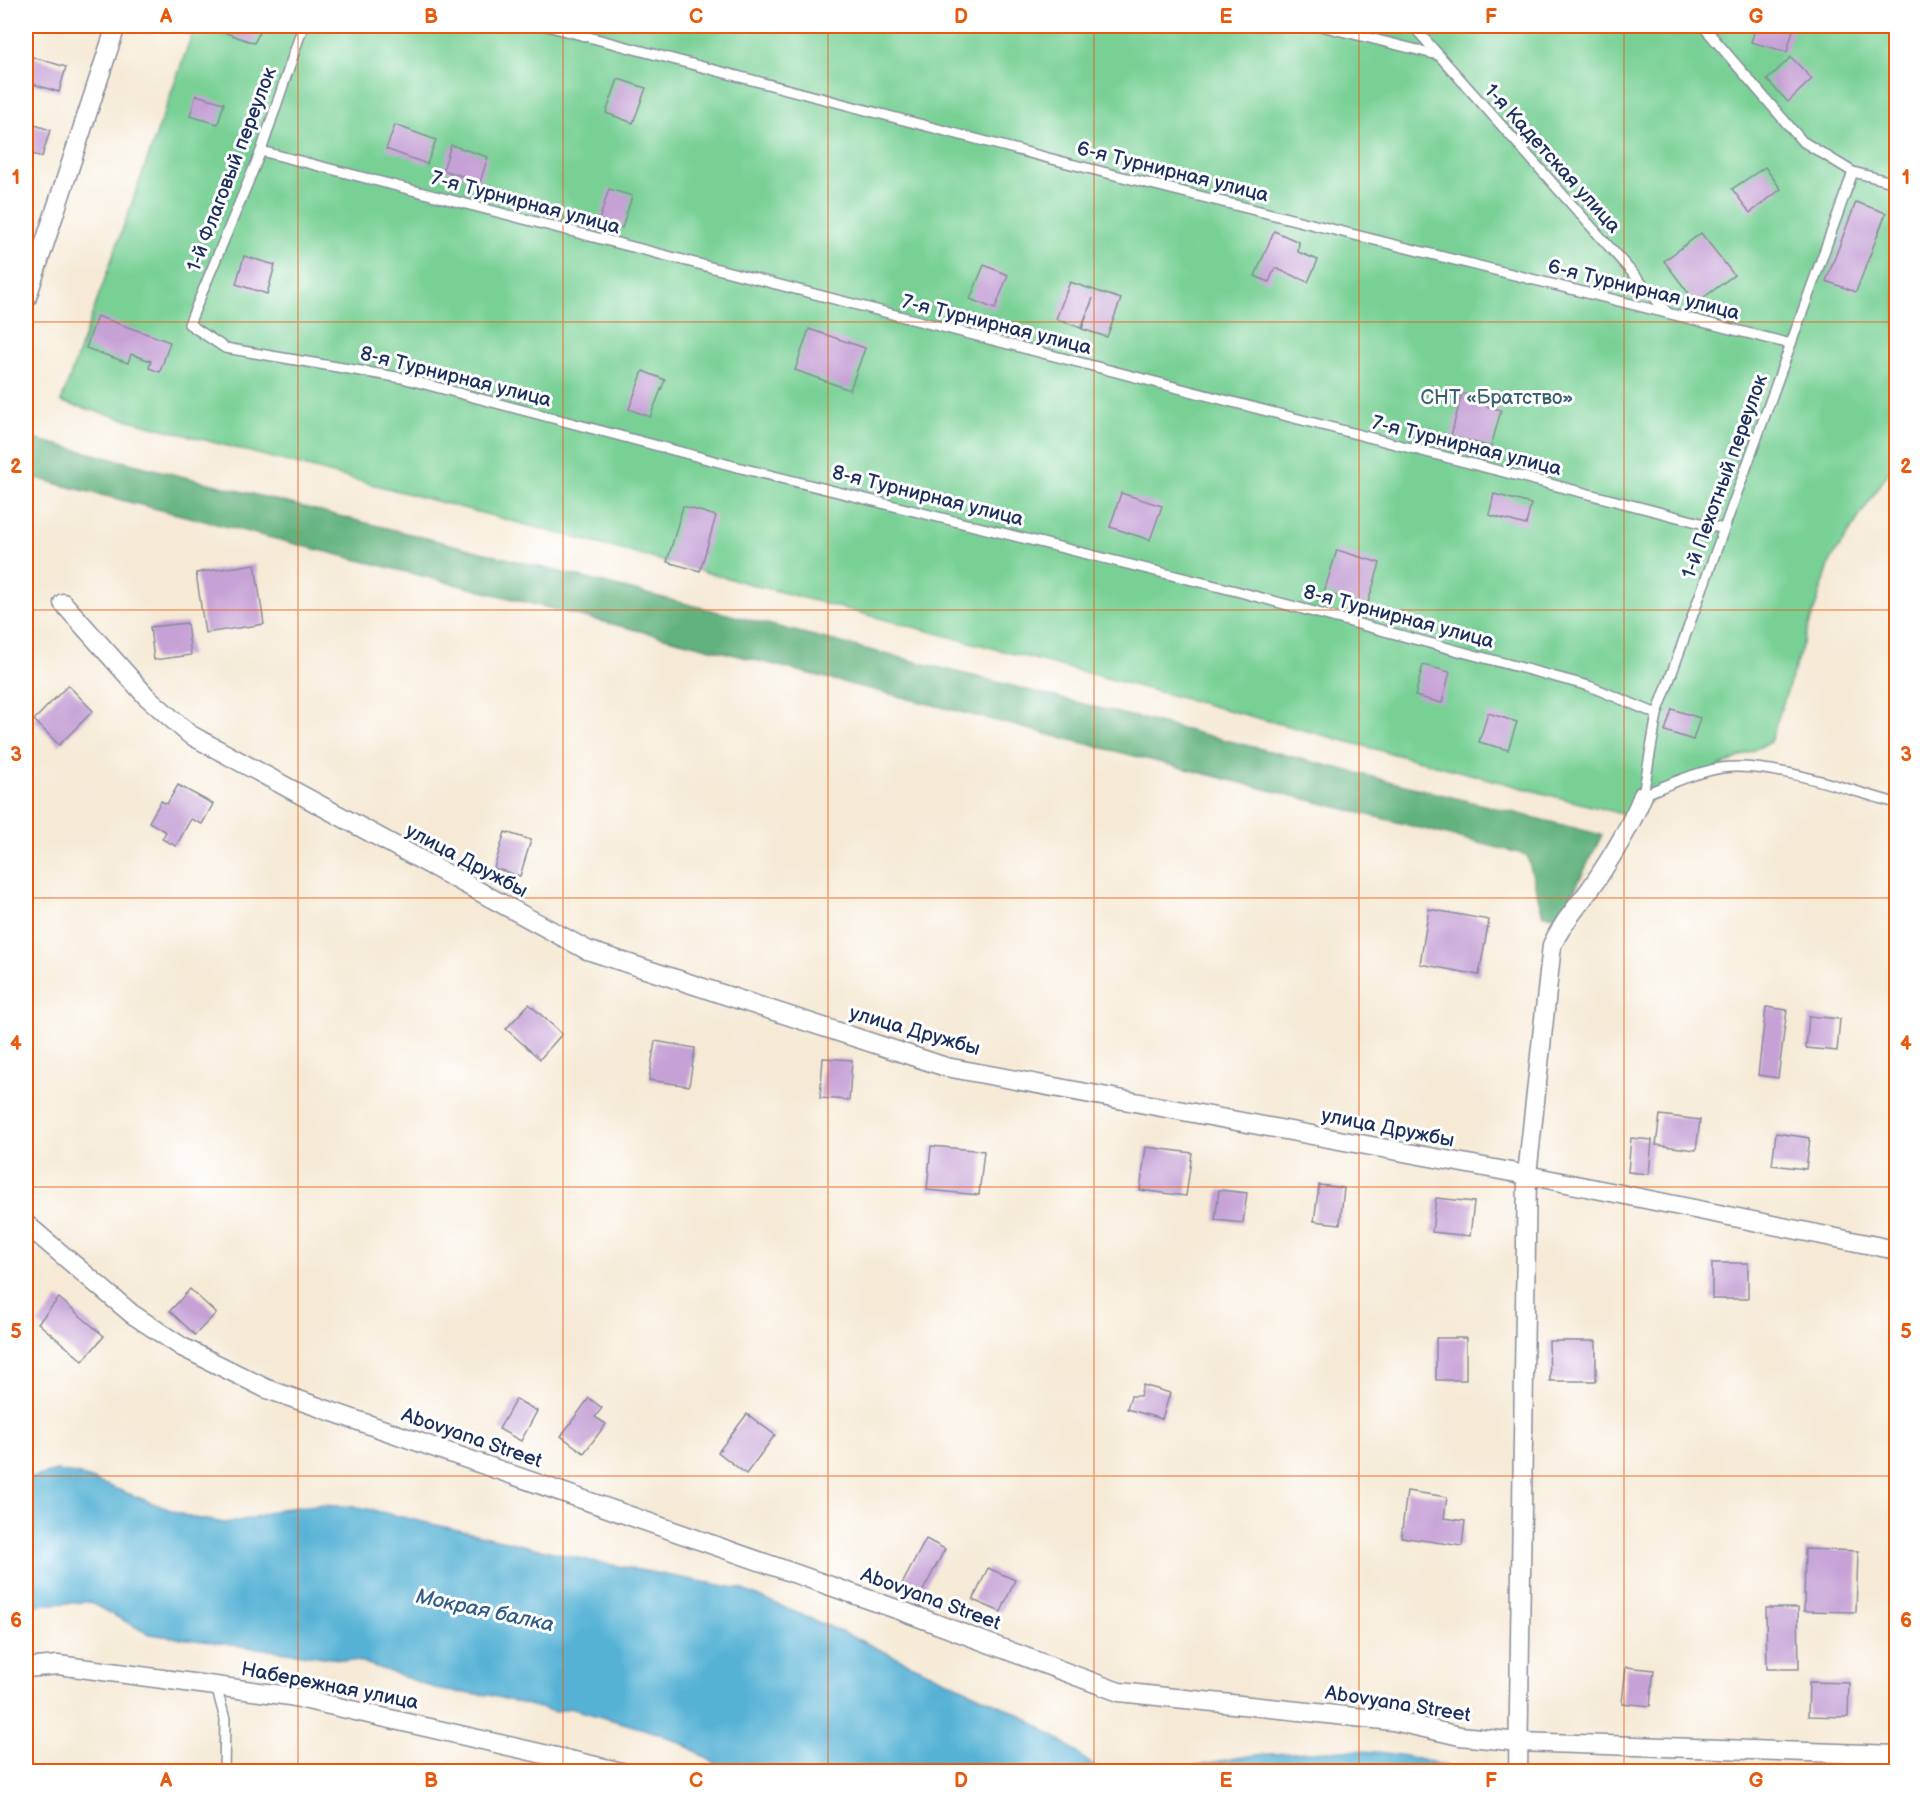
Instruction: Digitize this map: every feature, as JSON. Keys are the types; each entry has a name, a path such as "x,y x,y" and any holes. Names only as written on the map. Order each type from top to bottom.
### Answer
{"street":[{"path":"26,300 116,26"},
{"name":"улица Дружбы","path":"63,603 146,696 189,734 587,950 946,1067 1527,1175 1896,1250"},
{"path":"1518,1772 1527,1175 1552,945 1562,922 1589,890 1632,823 1643,795"},
{"name":"Abovyana Street","path":"26,1224 132,1314 182,1347 267,1389 902,1611 1119,1692 1393,1721 1460,1736 1519,1742 1896,1755"},
{"name":"Набережная улица","path":"26,1668 58,1665 290,1696 622,1772"}],"lane":[{"name":"1-й Флаговый переулок","path":"189,324 261,151 303,26"},
{"name":"6-я Турнирная улица","path":"547,26 1071,164 1791,344"},
{"path":"1321,26 1438,55"},
{"name":"1-я Кадетская улица","path":"1413,26 1668,313"},
{"path":"1703,26 1802,141 1853,172 1896,183"},
{"name":"7-я Турнирная улица","path":"261,151 1724,529"},
{"name":"1-й Пехотный переулок","path":"1643,795 1657,714 1853,172"},
{"name":"8-я Турнирная улица","path":"189,324 225,348 402,378 741,468 1225,588 1589,687 1657,714"},
{"path":"1643,795 1690,775 1723,768 1748,767 1788,774 1896,803"},
{"path":"216,1686 225,1719 224,1772"}],"green space":[{"name":"СНТ «Братство»","path":"195,26 1896,26 1896,461 1831,560 1770,742 1652,800 1629,816 61,402"},
{"path":"26,437 1602,835 1561,916 1543,915 1527,855 54,483 26,475"}],"water":[{"name":"Мокрая балка","path":"57,1471 80,1475 189,1517 225,1523 249,1519 280,1509 316,1505 359,1507 591,1561 741,1589 844,1633 1019,1714 1069,1746 1099,1771 727,1771 687,1746 658,1733 570,1708 555,1712 489,1695 444,1691 362,1662 149,1634 89,1602 26,1605 26,1479"},
{"path":"1345,1750 1404,1756 1460,1771 1164,1771 1254,1755"}],"building":[{"path":"219,26 263,26 254,43 218,30"},
{"path":"1756,26 1794,26 1787,52 1751,42"},
{"path":"26,55 66,67 59,92 26,82"},
{"path":"1791,57 1812,79 1788,102 1767,80"},
{"path":"618,79 646,88 633,123 606,113"},
{"path":"196,95 224,103 218,124 190,116"},
{"path":"26,122 50,130 42,157 26,152"},
{"path":"395,125 436,140 427,164 386,149"},
{"path":"451,145 488,157 480,182 443,170"},
{"path":"1765,167 1781,189 1750,213 1732,189"},
{"path":"609,189 632,196 622,228 599,220"},
{"path":"1856,202 1886,213 1856,292 1826,281"},
{"path":"1274,231 1299,242 1298,252 1318,260 1308,282 1275,268 1269,282 1255,276"},
{"path":"1701,233 1734,275 1696,303 1664,261"},
{"path":"244,256 275,265 267,294 236,284"},
{"path":"984,265 1008,275 995,309 970,299"},
{"path":"1070,282 1121,299 1107,337 1082,329 1093,298 1081,328 1056,319"},
{"path":"97,316 170,342 160,372 149,368 151,361 131,354 128,363 86,348"},
{"path":"809,329 865,348 850,390 795,370"},
{"path":"643,371 665,380 650,417 629,409"},
{"path":"1462,393 1483,399 1482,405 1501,410 1491,447 1451,436"},
{"path":"1121,493 1162,506 1150,540 1110,527"},
{"path":"1494,494 1531,504 1526,525 1489,515"},
{"path":"683,506 716,516 700,571 667,562"},
{"path":"1337,550 1380,563 1367,606 1324,592"},
{"path":"255,564 264,624 205,633 196,573"},
{"path":"187,623 191,655 154,660 150,627"},
{"path":"1423,665 1450,672 1442,703 1415,696"},
{"path":"68,685 93,711 59,745 34,720"},
{"path":"1672,709 1700,718 1693,740 1665,731"},
{"path":"1488,713 1517,722 1508,750 1479,742"},
{"path":"178,785 213,804 202,824 191,819 176,846 162,839 166,832 149,822 161,801 167,804"},
{"path":"505,832 531,840 520,876 494,868"},
{"path":"1429,909 1489,920 1479,975 1420,964"},
{"path":"529,1004 562,1034 540,1059 506,1029"},
{"path":"1766,1007 1787,1010 1778,1078 1758,1075"},
{"path":"1809,1016 1840,1019 1837,1051 1806,1048"},
{"path":"655,1041 695,1048 689,1086 649,1080"},
{"path":"823,1058 852,1060 849,1100 820,1098"},
{"path":"1660,1115 1700,1120 1696,1150 1656,1145"},
{"path":"1776,1133 1810,1138 1806,1169 1772,1165"},
{"path":"1631,1138 1652,1140 1649,1174 1628,1172"},
{"path":"931,1146 984,1151 979,1195 927,1190"},
{"path":"1146,1147 1192,1153 1186,1196 1140,1190"},
{"path":"1319,1185 1344,1188 1340,1224 1314,1221"},
{"path":"1219,1190 1247,1193 1243,1223 1215,1220"},
{"path":"1436,1198 1474,1202 1470,1236 1432,1232"},
{"path":"1712,1263 1748,1263 1748,1299 1712,1299"},
{"path":"190,1289 216,1313 195,1335 170,1311"},
{"path":"59,1298 104,1336 83,1361 38,1323"},
{"path":"1436,1338 1466,1338 1466,1380 1436,1380"},
{"path":"1549,1341 1596,1341 1596,1381 1550,1381"},
{"path":"1143,1385 1170,1393 1162,1419 1127,1409 1131,1396 1140,1396"},
{"path":"589,1398 602,1408 595,1417 606,1424 584,1453 561,1436"},
{"path":"516,1399 537,1411 521,1441 499,1429"},
{"path":"747,1414 775,1435 746,1474 718,1452"},
{"path":"1407,1491 1447,1497 1444,1518 1465,1521 1462,1546 1401,1537"},
{"path":"926,1539 945,1549 919,1598 900,1588"},
{"path":"1805,1549 1858,1551 1856,1612 1804,1611"},
{"path":"988,1568 1015,1580 1001,1612 973,1600"},
{"path":"1766,1608 1798,1608 1799,1669 1767,1669"},
{"path":"1626,1667 1654,1670 1650,1706 1622,1703"},
{"path":"1809,1682 1849,1683 1848,1717 1808,1716"}]}
